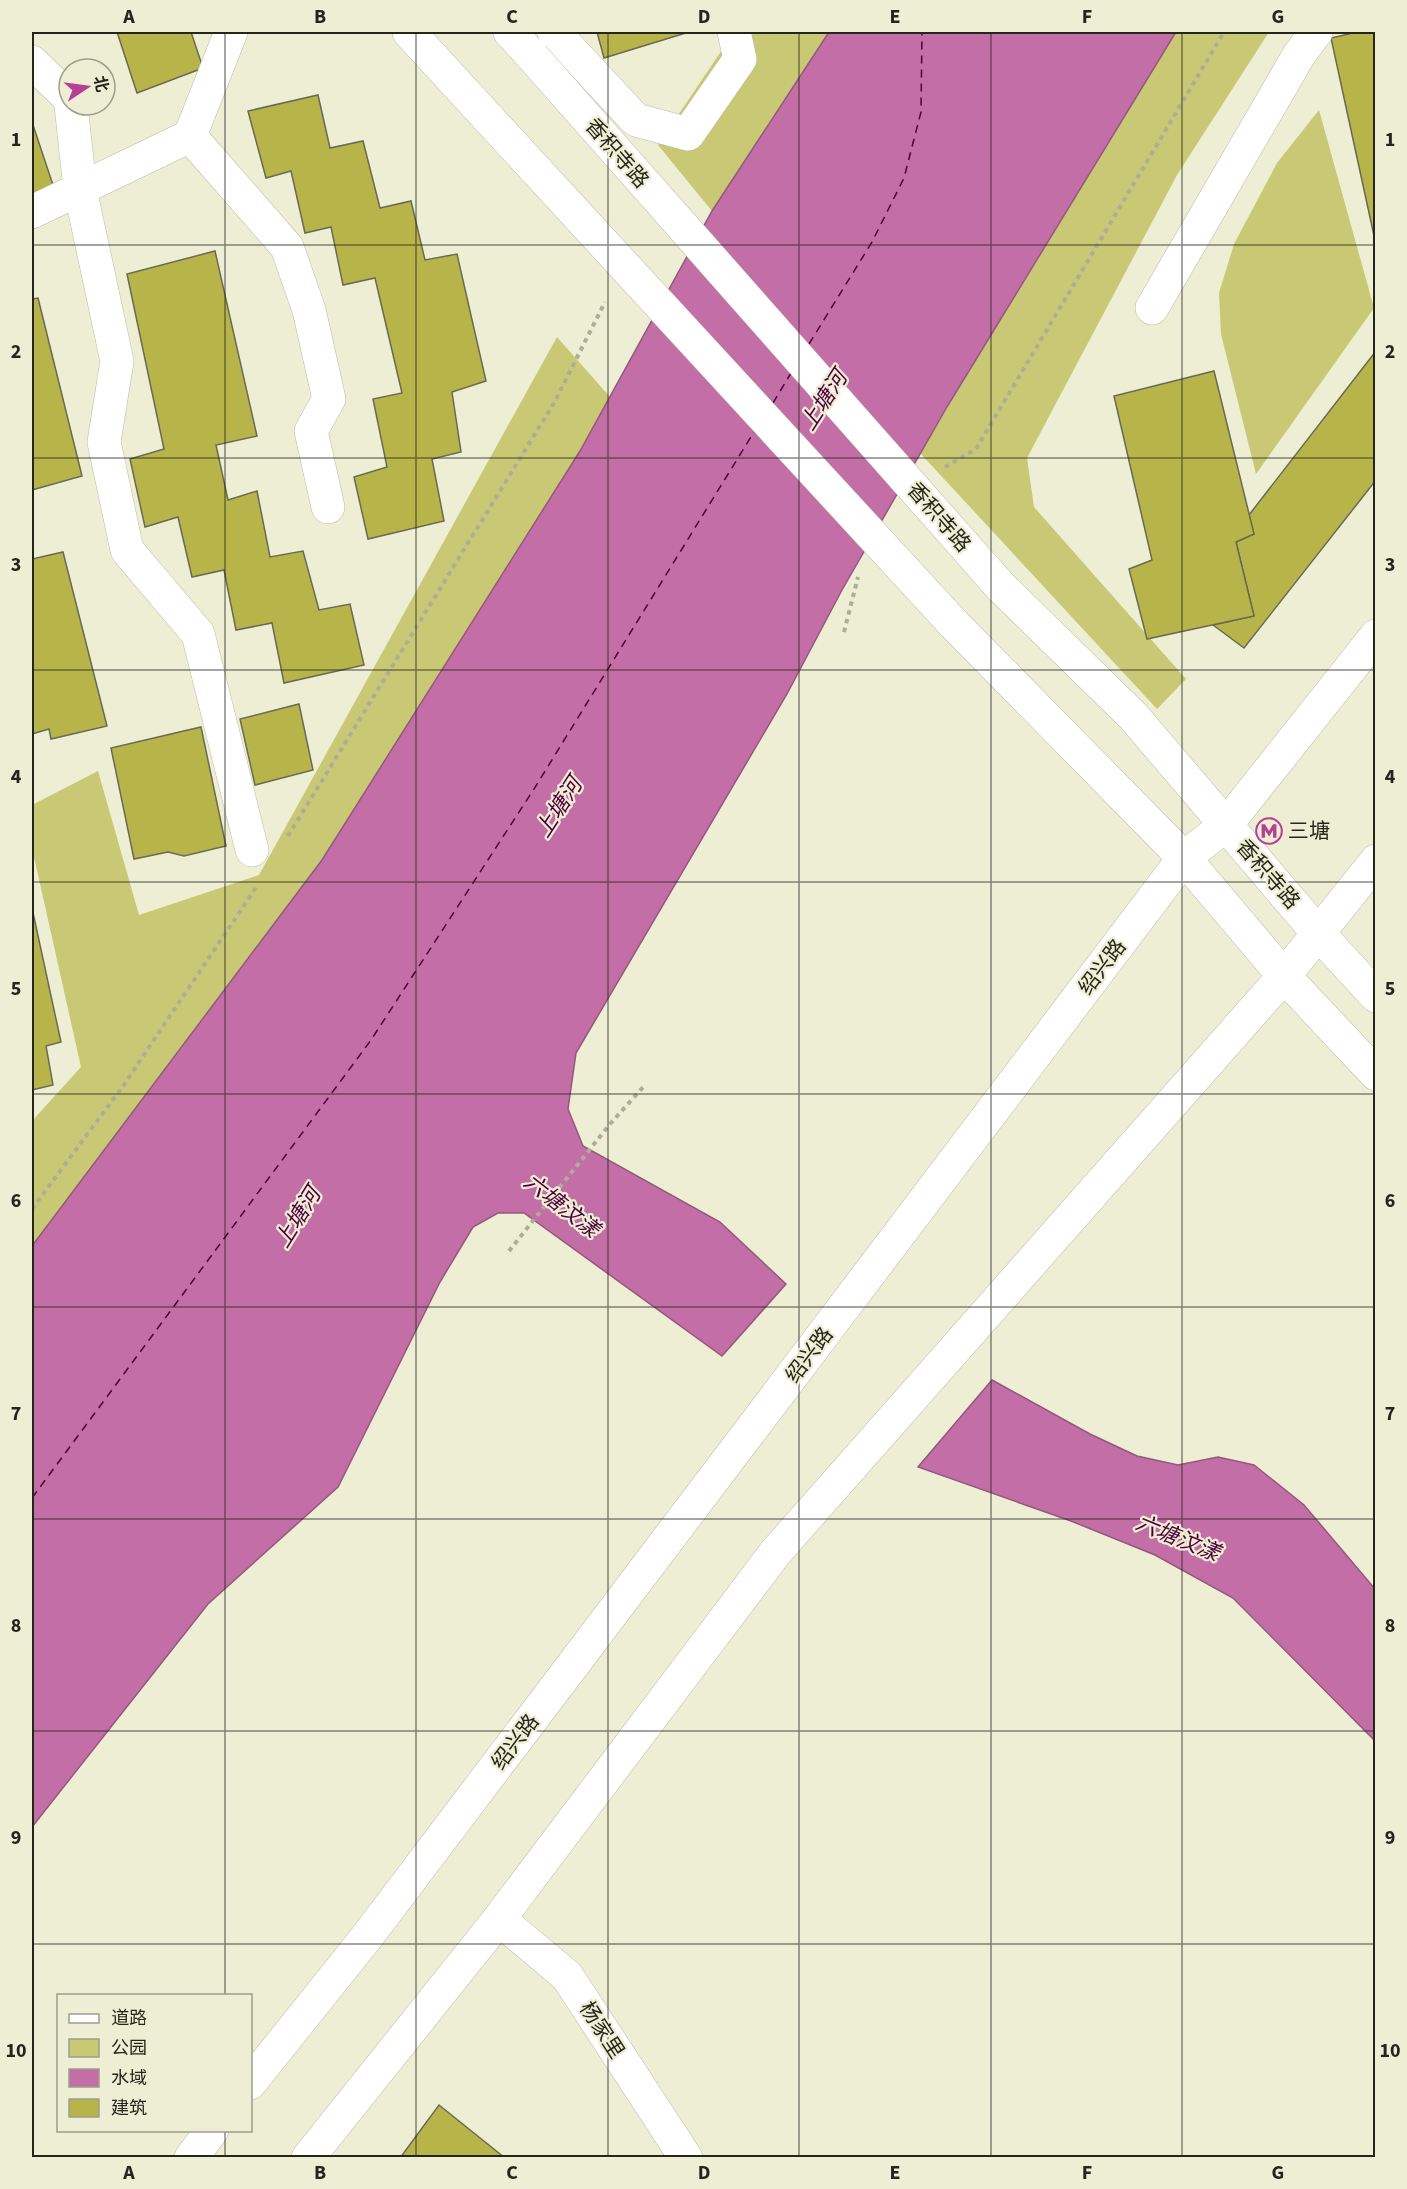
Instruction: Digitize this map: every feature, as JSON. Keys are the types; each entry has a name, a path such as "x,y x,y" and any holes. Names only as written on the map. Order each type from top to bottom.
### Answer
{"main road":[{"path":"32,212 190,136 231,32"},
{"path":"409,32 952,622 1184,858 1284,976 1376,1074"},
{"name":"香积寺路","path":"510,32 1001,587 1132,716 1318,933 1376,996"},
{"path":"554,32 636,120 688,134 740,59 734,32"},
{"path":"1152,308 1299,55 1316,32"},
{"path":"32,62 57,86"},
{"path":"72,117 80,189 117,361 104,442 127,550 198,634 257,863"},
{"path":"190,136 286,247 309,310 329,399 311,431 328,507"},
{"name":"绍兴路","path":"252,2080 381,1919 1184,858 1226,825 1376,636"},
{"path":"308,2157 499,1919 775,1553 1284,976 1376,861"},
{"name":"杨家里","path":"499,1919 567,1976 686,2157"},
{"path":"191,2157 210,2132"}],"path":[{"path":"936,472 976,448 1224,32"},
{"path":"288,836 554,403 606,300"},
{"path":"844,632 859,573"},
{"path":"32,1209 123,1086 238,917 257,863"},
{"path":"509,1251 610,1124 645,1086"}],"green space":[{"path":"734,32 829,32 712,211 658,145"},
{"path":"1176,32 1269,32 1177,175 1027,458 1034,507 1186,679 1157,709 920,453"},
{"path":"1319,110 1374,308 1256,474 1221,334 1219,293 1234,244 1277,163"},
{"path":"557,337 610,397 580,451 322,860 32,1246 32,1121 81,1067 32,848 32,805 98,771 139,915 259,875"}],"water":[{"path":"829,32 1176,32 947,407 842,590 787,694 576,1053 568,1109 583,1146 720,1222 786,1284 722,1356 524,1213 498,1213 473,1227 440,1282 338,1487 208,1604 32,1827 32,1246 322,860 580,451 712,211"},
{"name":"六塘汶漾","path":"992,1380 1090,1434 1137,1456 1178,1465 1218,1457 1254,1465 1304,1505 1375,1589 1375,1741 1233,1598 1155,1555 1071,1521 918,1467"}],"building":[{"path":"117,32 191,32 203,68 137,93"},
{"path":"597,32 689,32 604,58"},
{"path":"1357,32 1376,32 1376,245 1331,38"},
{"path":"318,95 330,148 363,141 380,208 411,201 425,260 457,254 486,381 452,392 461,452 432,459 444,521 368,539 354,477 387,467 373,399 402,393 375,278 343,285 331,227 305,233 291,171 266,178 248,111"},
{"path":"32,122 54,188 32,196"},
{"path":"215,251 257,436 216,445 228,500 257,491 270,557 303,551 319,610 350,604 364,665 284,683 272,623 236,630 224,570 192,577 178,517 145,527 130,459 164,449 127,274"},
{"path":"38,298 82,476 32,490 32,299"},
{"path":"1376,351 1376,480 1244,648 1213,625 1254,616 1236,542 1254,534 1249,515"},
{"path":"1214,371 1254,534 1236,542 1254,616 1147,639 1129,569 1152,560 1114,396"},
{"path":"63,552 107,726 51,739 49,729 32,734 32,559"},
{"path":"299,704 313,770 255,785 240,719"},
{"path":"201,727 226,846 184,856 168,852 134,859 111,748"},
{"path":"32,908 61,1042 46,1046 53,1085 32,1090"},
{"path":"439,2105 505,2158 400,2158"}],"ferry route":[{"path":"809,344 872,242 904,178 921,112 922,32"},
{"path":"773,403 791,373"},
{"path":"32,1498 371,1040 534,789 754,432"}],"place":[{"name":"三塘","path":"1269,831"}],"water label":[{"name":"上塘河","path":"823,400"},
{"name":"上塘河","path":"558,807"},
{"name":"上塘河","path":"297,1217"}]}
